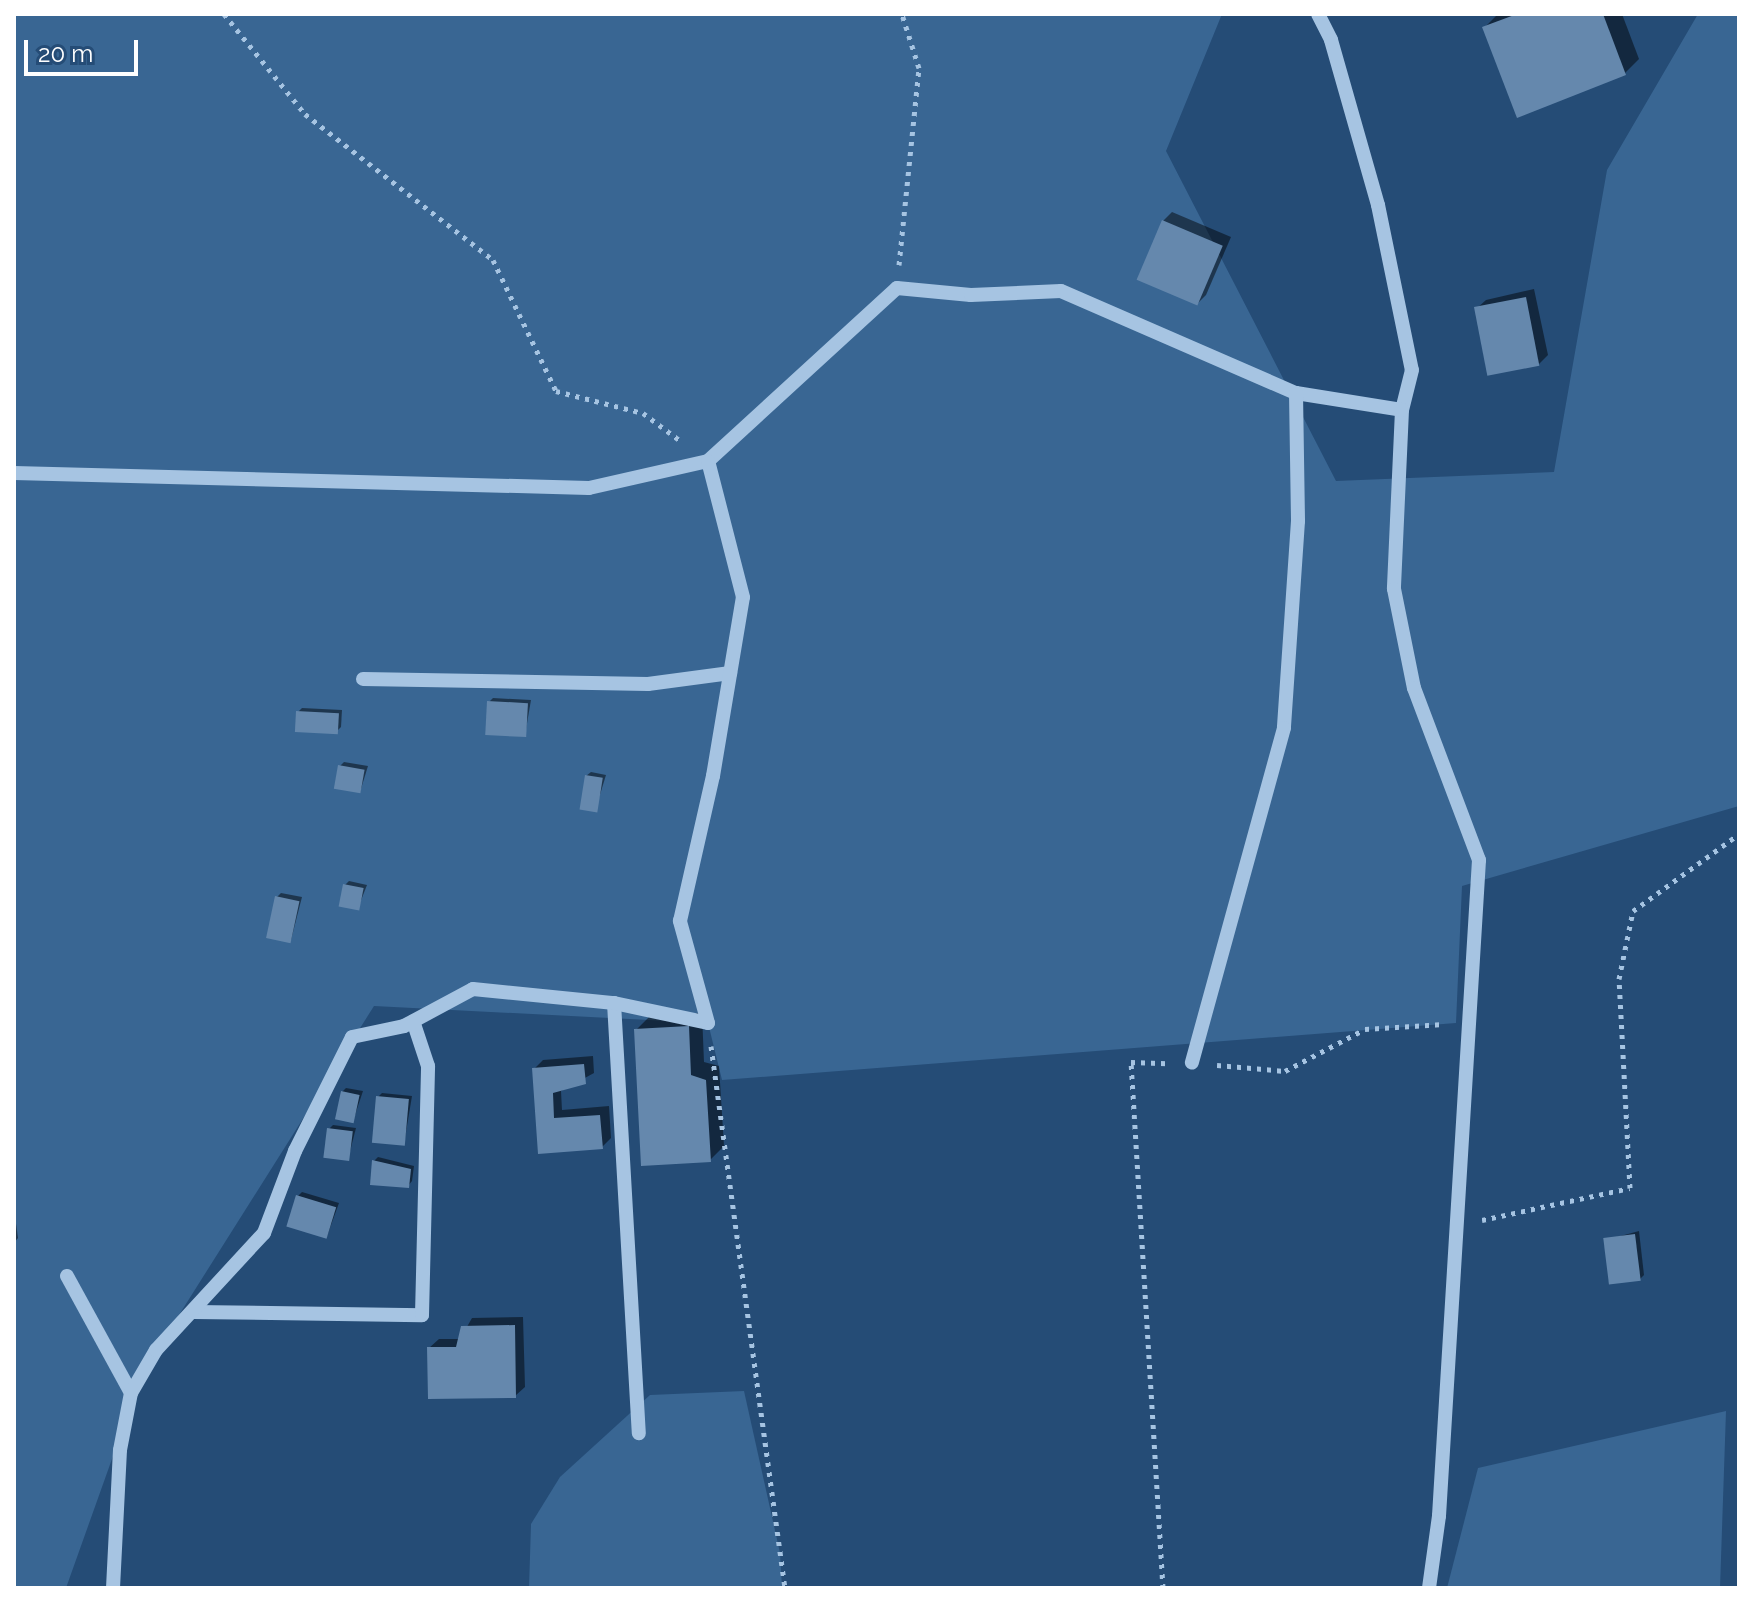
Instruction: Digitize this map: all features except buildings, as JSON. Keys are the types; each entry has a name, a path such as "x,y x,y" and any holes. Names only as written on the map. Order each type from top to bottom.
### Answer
{"street":[{"path":"1318,14 1331,40 1378,205 1403,314 1412,370 1402,410 1394,589 1414,688 1479,860 1458,1225 1429,1588"},
{"path":"14,473 589,488 708,461 897,288 971,295 1061,291 1296,393 1402,410"},
{"path":"1192,1063 1284,728 1298,521 1296,393"},
{"path":"113,1588 120,1450 131,1393 156,1350 264,1233 295,1151 352,1037 413,1021 473,989 614,1003 708,1023 680,921 743,597 708,461"},
{"path":"363,679 648,684 730,673"},
{"path":"614,1003 639,1433"},
{"path":"194,1312 422,1315 428,1066 413,1021"},
{"path":"67,1276 131,1393"}],"path":[{"path":"224,14 256,61 305,114 493,260 556,391 643,413 708,461"},
{"path":"897,288 919,68 902,14"},
{"path":"1458,1225 1630,1188 1619,979 1633,911 1739,834"},
{"path":"1163,1588 1131,1062 1192,1063 1285,1071 1365,1029 1471,1022"},
{"path":"708,1023 785,1588"}],"shaded area":[{"path":"14,14 1222,14 1166,151 1336,481 1554,472 1607,170 1698,14 1739,14 1739,806 1462,886 1456,1023 722,1080 708,1023 374,1006 143,1372 66,1588 14,1588"},
{"path":"744,1391 780,1553 782,1588 529,1588 531,1524 560,1477 650,1395"},
{"path":"1726,1411 1720,1588 1447,1588 1478,1468"}]}
